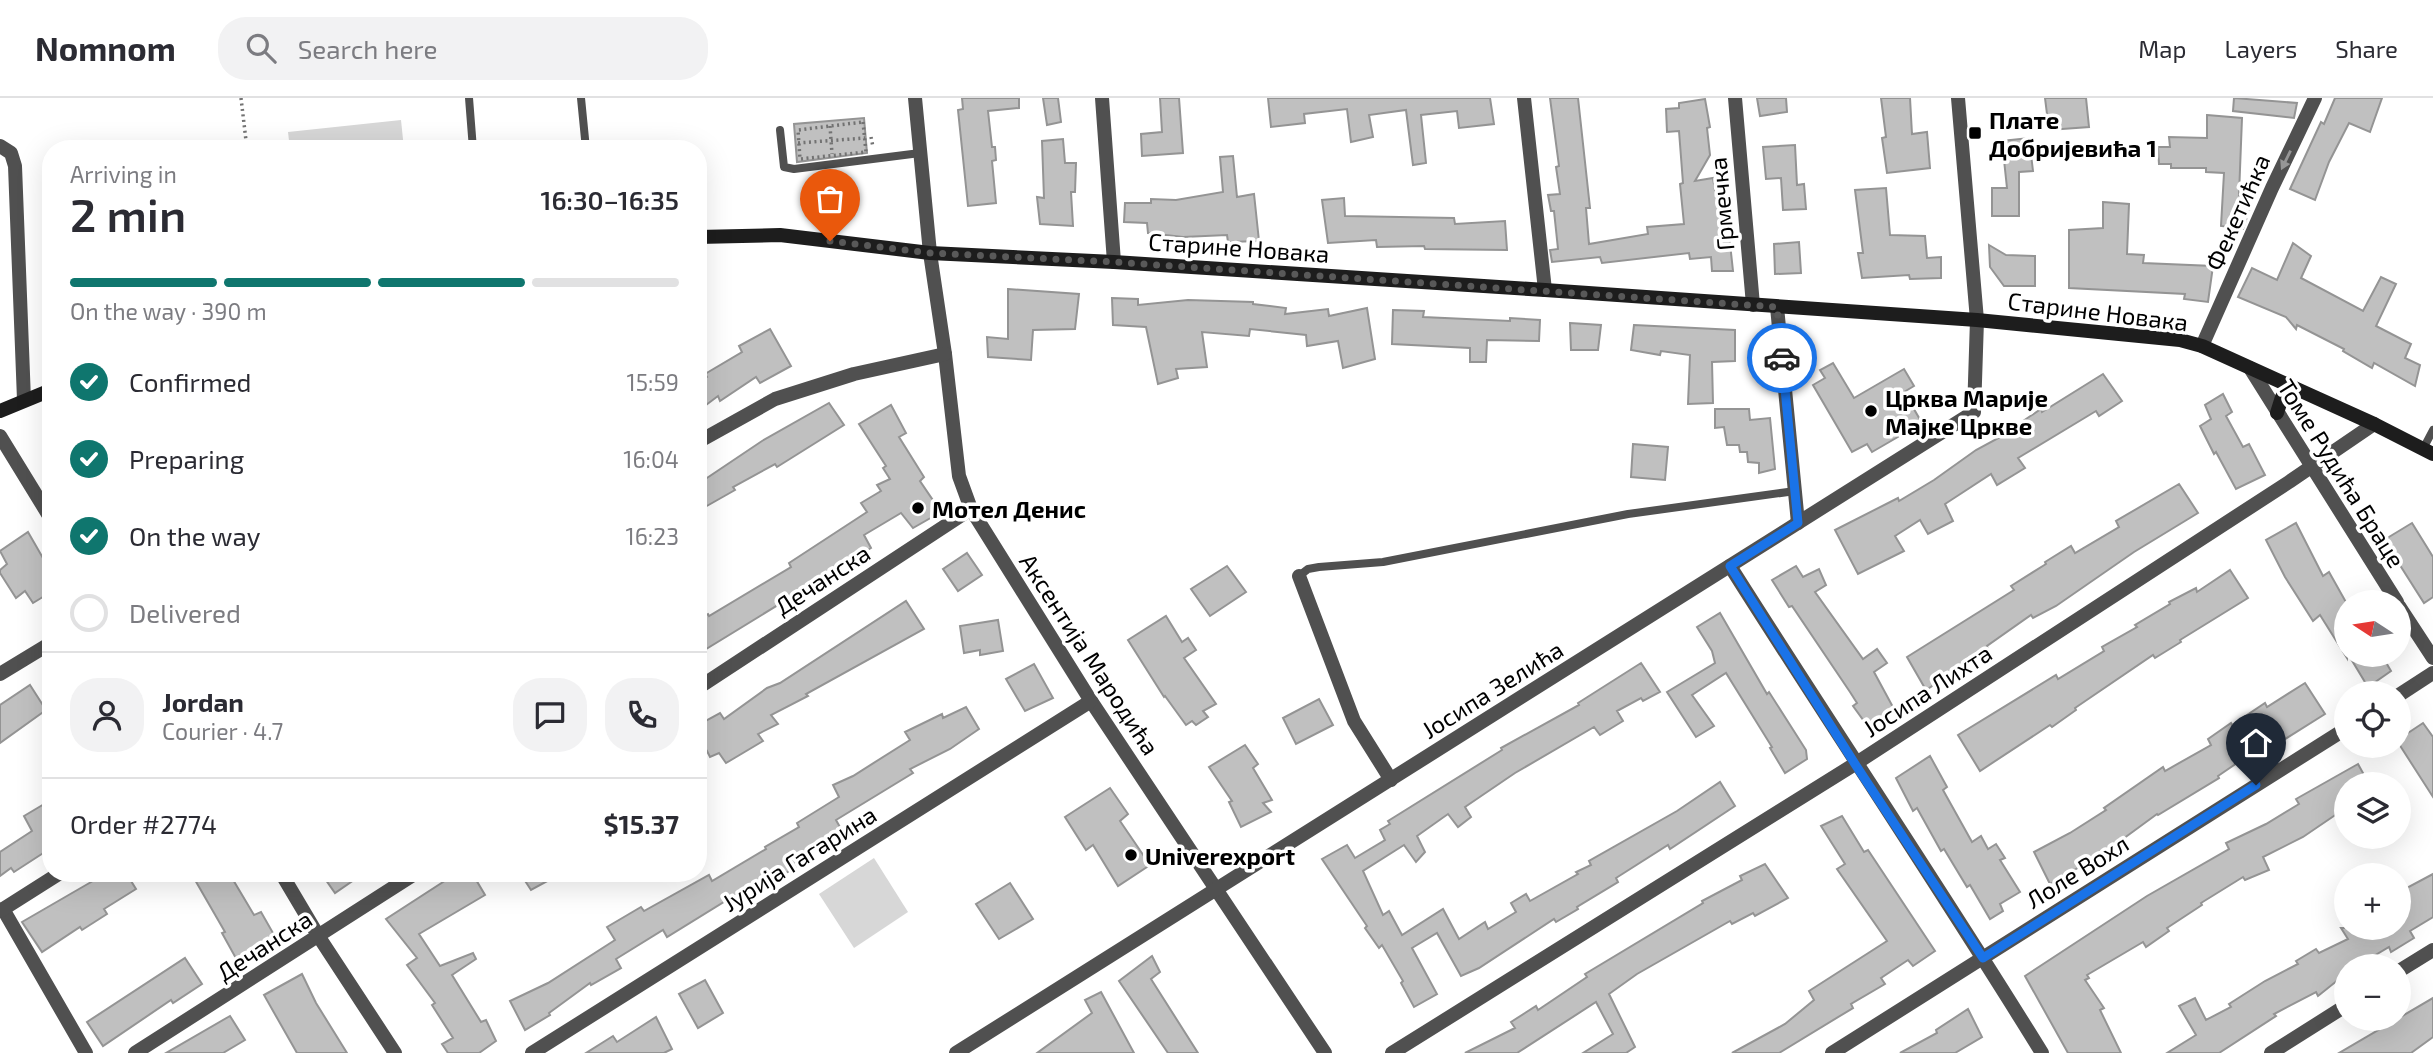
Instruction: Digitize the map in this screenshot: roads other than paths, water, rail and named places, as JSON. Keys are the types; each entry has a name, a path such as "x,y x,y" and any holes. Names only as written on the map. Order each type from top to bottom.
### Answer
{"street":[{"name":"Аксентија Мародића","path":"915,98 930,253 946,354 959,476 971,509 1091,701 1325,1053"},
{"path":"1102,98 1114,262"},
{"path":"1524,98 1545,290"},
{"name":"Грмечка","path":"1735,98 1753,305"},
{"path":"1958,98 1977,320"},
{"name":"Фекетићка","path":"2202,346 2315,98"},
{"path":"0,146 11,153 15,166 24,400"},
{"name":"Старине Новака","path":"707,237 780,235 930,253 1114,262 1977,320 2180,340 2202,346 2428,451"},
{"path":"1777,307 1798,523"},
{"name":"Јосипа Зелића","path":"956,1053 1974,412 1977,320"},
{"path":"707,437 775,399 816,384 946,354"},
{"name":"Томе Рудића Браце","path":"2250,369 2389,590"},
{"path":"2277,413 2282,397 2298,390"},
{"path":"0,411 42,393"},
{"name":"Јосипа Лихта","path":"1392,1053 1855,764 2311,468 2374,424"},
{"path":"0,436 42,504"},
{"name":"Дечанска","path":"707,682 971,509"},
{"path":"1730,566 2042,1053"},
{"path":"1299,576 1354,720 1391,780"},
{"name":"Томе Рудића Браце","path":"2412,626 2433,659"},
{"path":"0,674 42,648"},
{"path":"2411,687 2433,673"},
{"name":"Јурија Гагарина","path":"533,1053 1091,701"},
{"name":"Лоле Вохл","path":"1832,1053 2334,736"},
{"path":"46,882 1,910 86,1053"},
{"path":"286,882 395,1053"},
{"name":"Дечанска","path":"135,1053 402,882"},
{"path":"2411,964 2433,950"},
{"path":"2271,1053 2334,1013"}],"lane":[{"path":"469,98 472,140"},
{"path":"582,98 585,140"},
{"path":"780,130 784,167 794,169 920,153"},
{"path":"2428,451 2433,430"},
{"path":"1299,576 1308,569 1319,566 1383,562 1628,514 1795,491"}],"place":[{"name":"Плате Добријевића 1","path":"1975,133"},
{"name":"Црква Марије Мајке Цркве","path":"1871,411"},
{"name":"Мотел Денис","path":"918,508"},
{"name":"Univerexport","path":"1131,855"}]}
